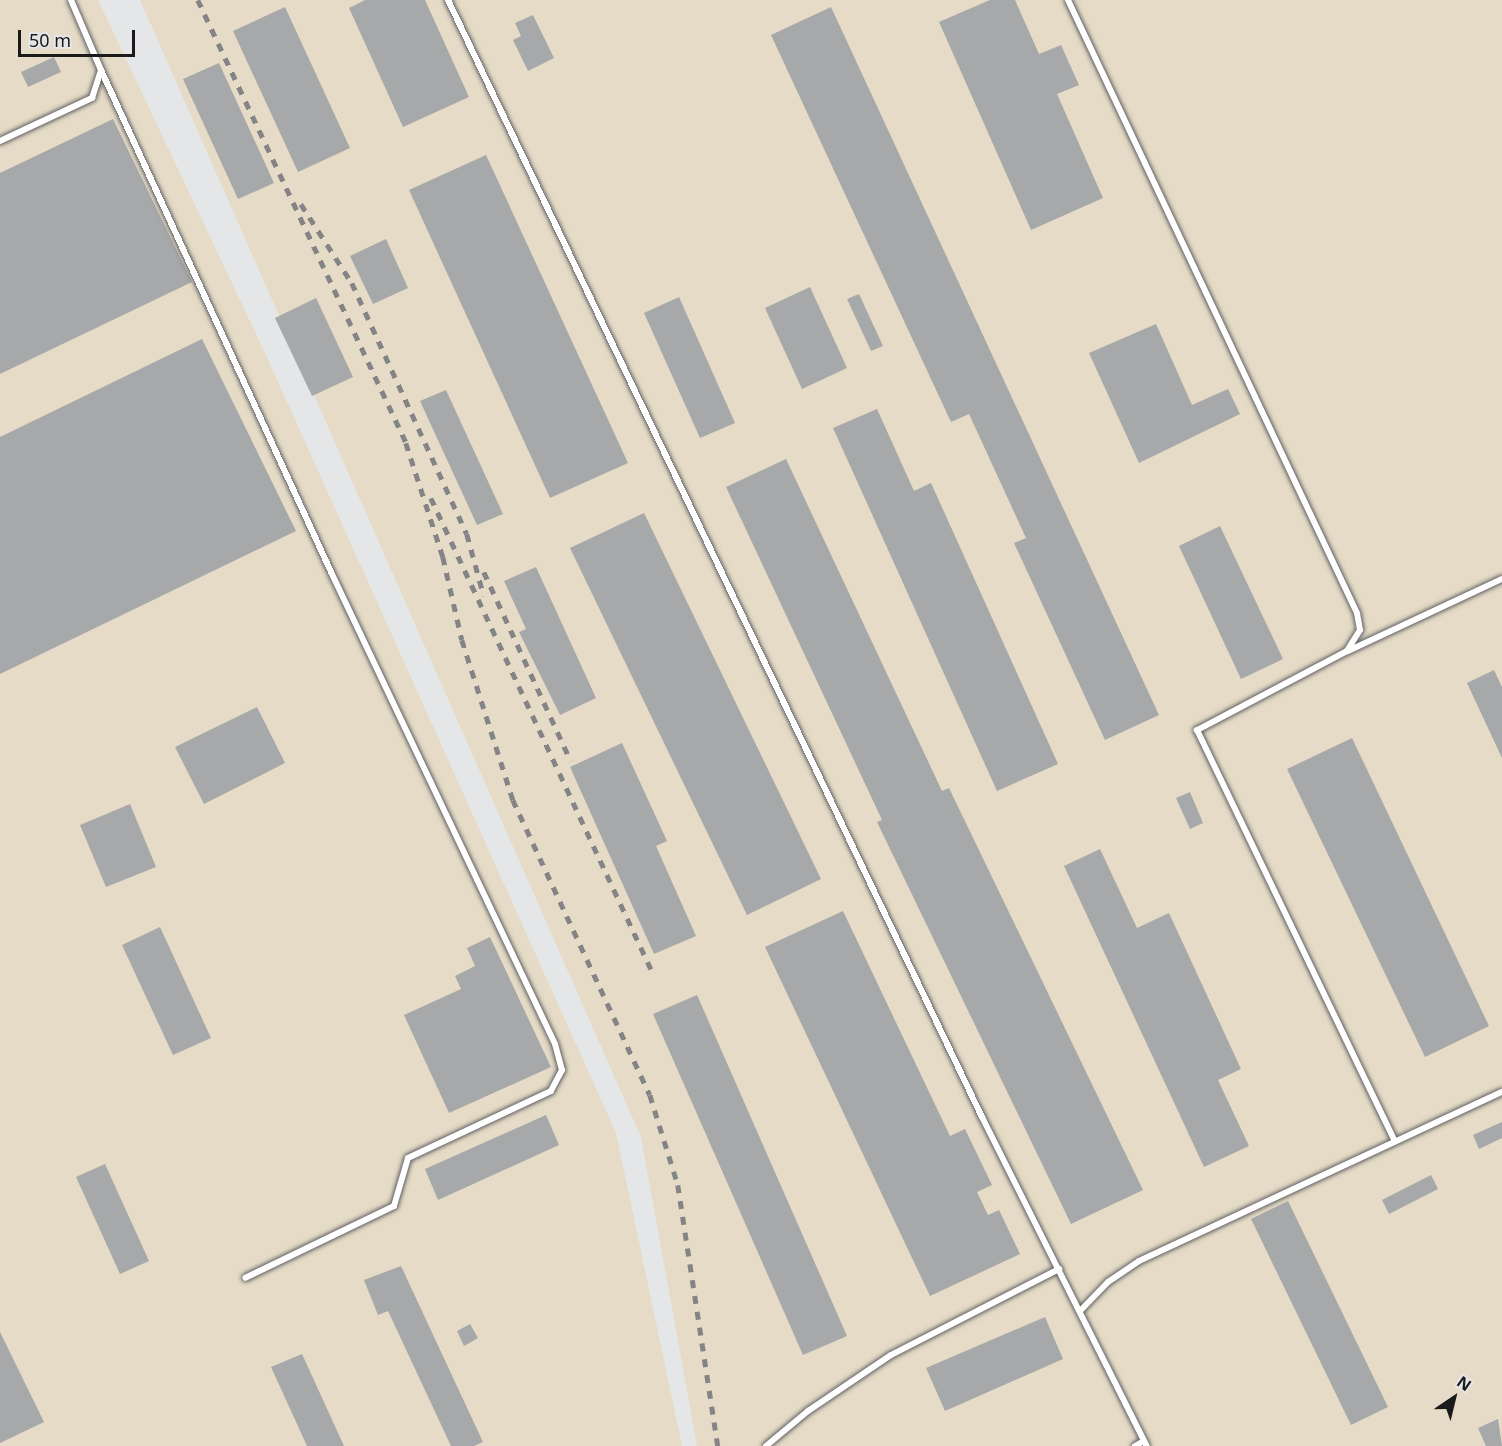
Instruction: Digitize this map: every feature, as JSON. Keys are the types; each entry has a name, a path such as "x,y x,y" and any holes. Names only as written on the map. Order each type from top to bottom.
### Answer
{"lane":[{"path":"71,0 331,572 555,1044 562,1070 551,1091 408,1158 394,1206 245,1278"},
{"path":"448,0 1059,1269 1146,1444 1134,1446"},
{"path":"1068,0 1357,613 1360,630 1347,651"},
{"path":"0,141 92,99 101,70"},
{"path":"1394,1140 1197,730 1347,651 1502,579"},
{"path":"1080,1311 1108,1282 1139,1260 1269,1203 1394,1140 1502,1092"},
{"path":"766,1446 808,1411 891,1355 1059,1269"}],"shaded area":[{"path":"0,0 98,0 265,353 616,1133 682,1446 0,1446"},
{"path":"140,0 1502,0 1502,1446 697,1446 641,1137"}],"building":[{"path":"365,0 425,0 469,97 403,127 349,8"},
{"path":"990,0 1015,0 1039,54 1061,45 1079,85 1057,94 1103,198 1031,230 939,22"},
{"path":"285,7 350,148 298,172 233,31"},
{"path":"831,7 1159,715 1105,740 1014,543 1026,538 969,414 951,422 771,35"},
{"path":"533,15 554,58 528,71 513,40 521,36 515,23"},
{"path":"54,57 61,72 28,87 21,72"},
{"path":"219,63 274,183 238,199 183,79"},
{"path":"113,119 192,282 0,374 0,173"},
{"path":"486,155 628,463 550,498 409,190"},
{"path":"386,239 408,288 373,304 350,256"},
{"path":"810,287 847,368 802,389 765,308"},
{"path":"859,294 883,346 871,351 847,299"},
{"path":"679,297 735,423 700,438 644,313"},
{"path":"316,298 353,377 312,396 275,318"},
{"path":"1156,324 1192,405 1228,389 1240,414 1139,463 1089,353"},
{"path":"202,339 296,531 0,674 0,437"},
{"path":"446,390 503,514 477,525 420,401"},
{"path":"877,409 914,491 931,483 1058,764 997,791 833,428"},
{"path":"786,459 942,791 949,788 1143,1190 1071,1224 877,822 882,820 726,487"},
{"path":"644,513 821,879 747,915 570,548"},
{"path":"1220,526 1283,659 1241,679 1179,546"},
{"path":"536,567 596,698 560,715 519,632 526,629 504,581"},
{"path":"1494,670 1502,687 1502,758 1467,683"},
{"path":"257,707 285,763 204,804 175,747"},
{"path":"1352,738 1489,1026 1425,1057 1287,769"},
{"path":"622,743 667,841 656,846 696,936 654,954 570,767"},
{"path":"1190,792 1203,823 1190,829 1176,798"},
{"path":"130,804 156,867 106,887 80,825"},
{"path":"1100,849 1137,928 1169,913 1241,1069 1218,1080 1249,1146 1204,1167 1064,866"},
{"path":"843,911 950,1136 965,1129 992,1185 977,1192 988,1215 999,1210 1020,1254 930,1296 765,947"},
{"path":"160,927 211,1038 173,1055 122,945"},
{"path":"490,937 551,1067 449,1113 404,1015 461,989 455,976 475,966 467,948"},
{"path":"697,995 847,1336 803,1355 653,1014"},
{"path":"546,1115 559,1145 438,1200 425,1169"},
{"path":"1502,1122 1502,1138 1479,1149 1473,1135"},
{"path":"105,1164 149,1261 120,1274 76,1177"},
{"path":"1431,1175 1438,1189 1389,1214 1382,1200"},
{"path":"1288,1201 1388,1407 1351,1425 1251,1219"},
{"path":"401,1266 483,1442 474,1446 451,1446 388,1311 378,1315 364,1280"},
{"path":"1045,1317 1063,1359 945,1411 926,1368"},
{"path":"470,1324 478,1338 464,1346 457,1331"},
{"path":"0,1332 44,1422 0,1443"},
{"path":"302,1354 344,1446 307,1446 271,1367"},
{"path":"1498,1419 1502,1446 1486,1446 1478,1428"}],"railway":[{"path":"198,0 406,443 443,557 462,640 513,800 650,1095 678,1185 718,1446"},
{"path":"301,204 352,283 467,534 484,596"},
{"path":"431,498 651,969"},
{"path":"484,572 571,761"}]}
